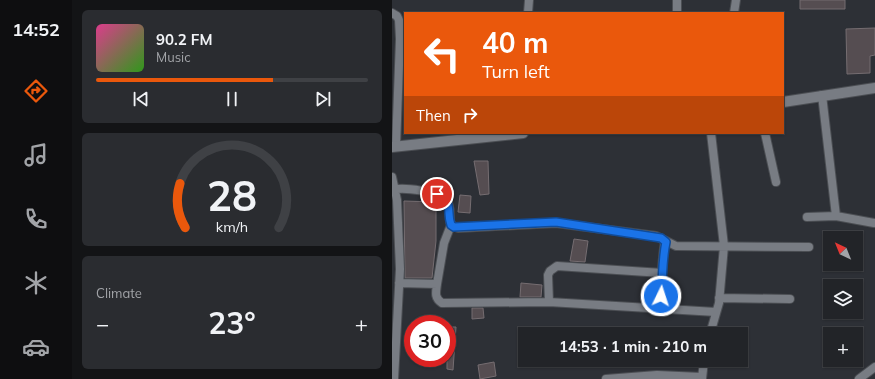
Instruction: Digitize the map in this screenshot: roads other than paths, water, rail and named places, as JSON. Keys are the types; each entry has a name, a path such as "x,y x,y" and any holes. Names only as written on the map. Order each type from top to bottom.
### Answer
{"street":[{"path":"528,12 529,0"},
{"path":"676,12 677,0"},
{"path":"734,12 736,0"},
{"path":"392,13 397,16 399,20 400,39 394,146 512,134"},
{"path":"784,102 822,94 875,88"},
{"path":"822,94 836,216"},
{"path":"711,134 724,246 719,298 712,327"},
{"path":"765,134 776,182"},
{"path":"392,177 399,232 394,379"},
{"path":"393,189 429,192 442,196 449,206 451,225 444,243 436,295 438,300 442,303 549,302 716,312"},
{"path":"806,217 836,216 874,224"},
{"path":"451,225 458,228 556,222 656,236 676,246 809,247"},
{"path":"660,309 661,265 666,242"},
{"path":"549,302 548,275 550,271 557,266 662,273"},
{"path":"397,279 437,284"},
{"path":"719,298 790,298"},
{"path":"606,379 657,374 702,378 703,367"},
{"path":"859,379 871,373"}]}
